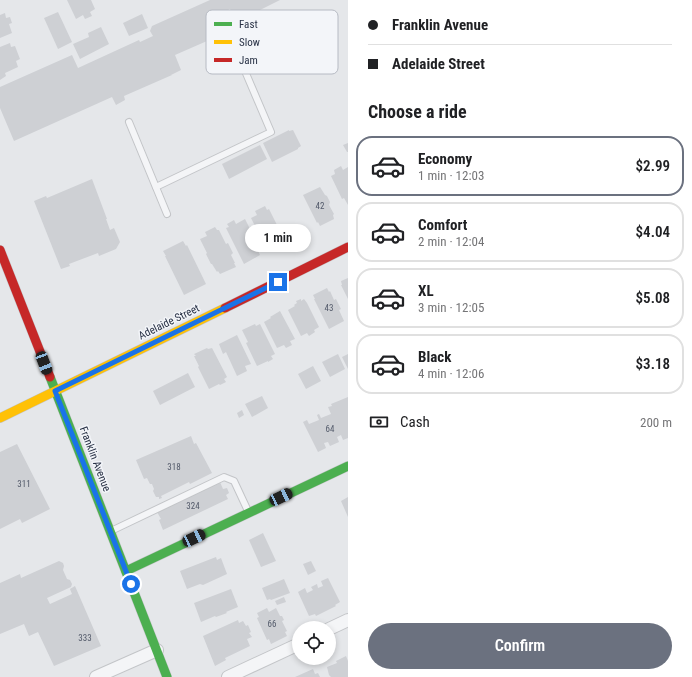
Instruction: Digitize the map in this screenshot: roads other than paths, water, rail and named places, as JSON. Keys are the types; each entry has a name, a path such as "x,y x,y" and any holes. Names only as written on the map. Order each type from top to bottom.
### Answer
{"street":[{"name":"Adelaide Street","path":"0,418 348,248"},
{"name":"Franklin Avenue","path":"0,250 167,677"},
{"path":"126,571 348,466"},
{"path":"336,626 348,620"},
{"path":"228,677 292,647"},
{"path":"96,677 157,650"}],"lane":[{"path":"156,187 271,132 246,74"},
{"path":"128,122 167,214"},
{"path":"110,532 224,477 234,481 249,512"}]}
